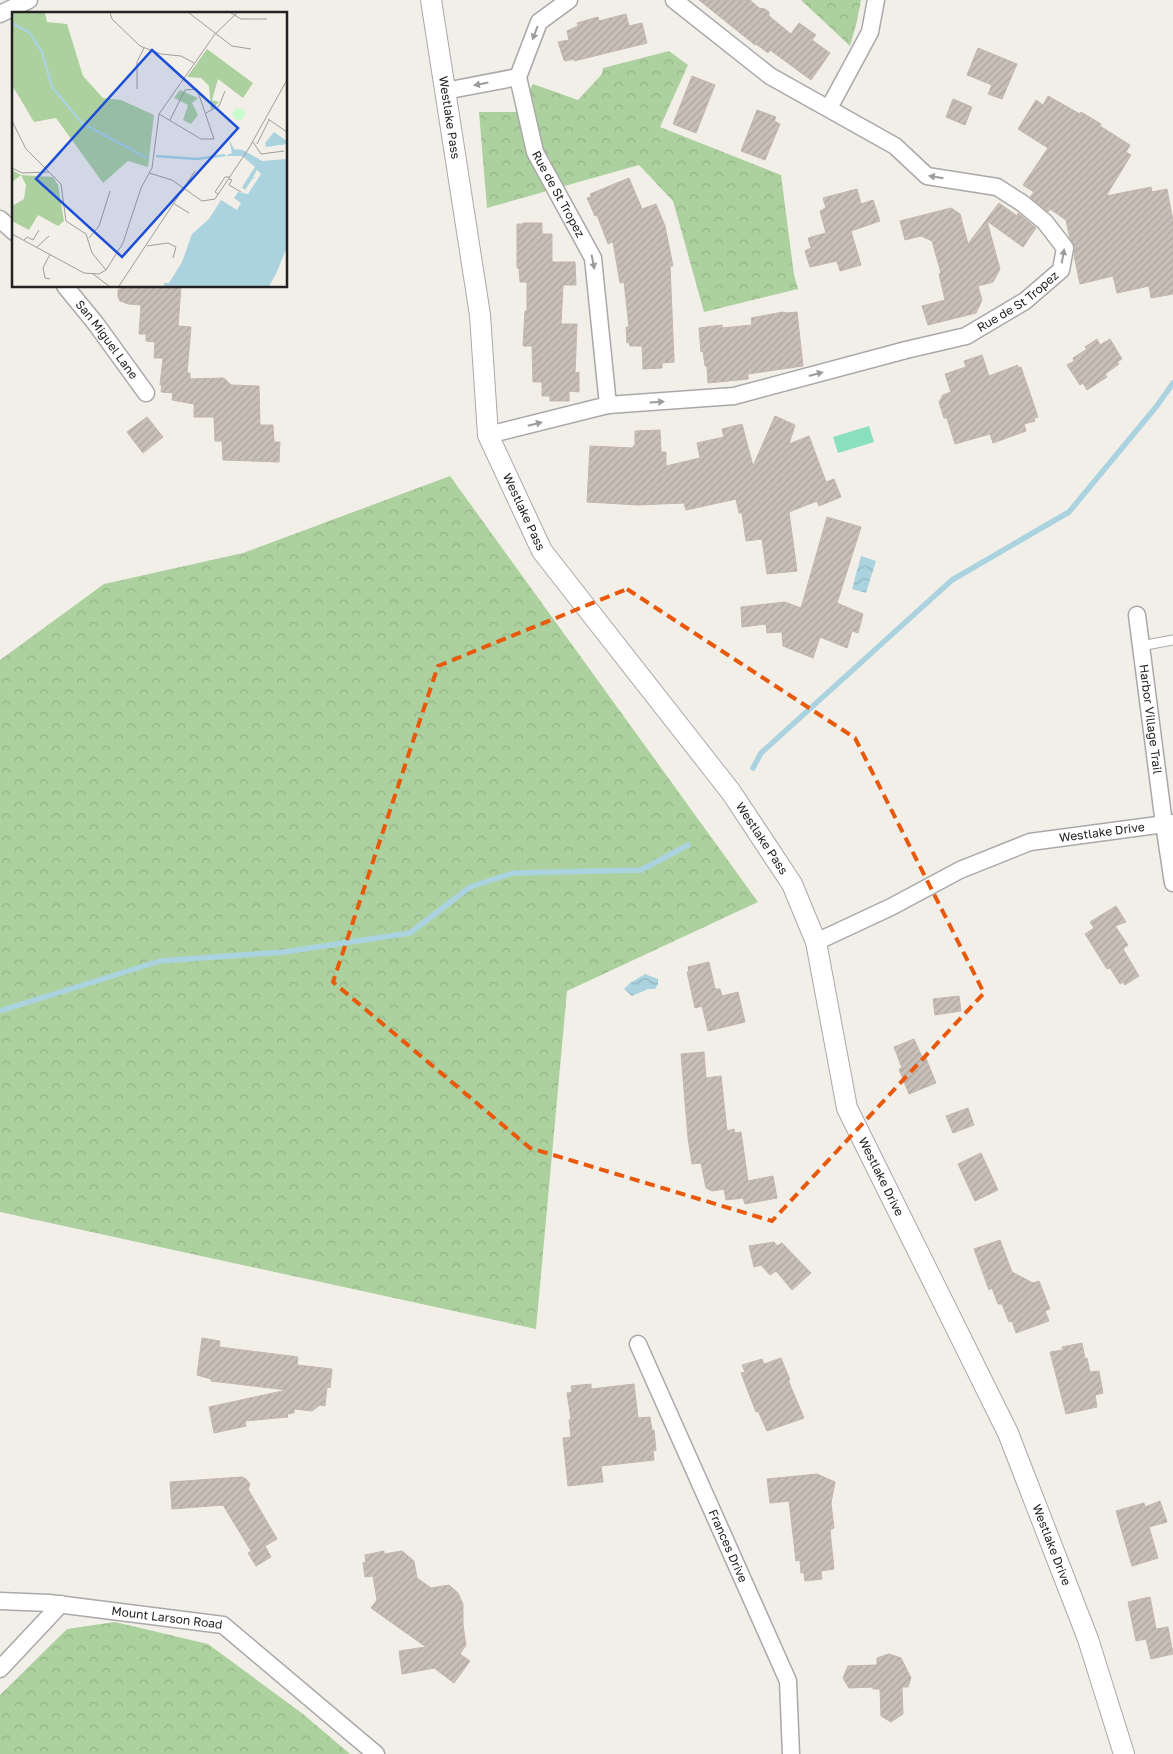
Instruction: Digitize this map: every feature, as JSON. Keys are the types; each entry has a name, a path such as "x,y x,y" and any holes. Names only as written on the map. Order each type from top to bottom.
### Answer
{"street":[{"path":"0,14 29,0"},
{"name":"Westlake Pass","path":"431,0 480,315 488,435 542,551 731,792 792,884 816,942"},
{"path":"445,91 518,77 539,22 569,0"},
{"name":"Rue de St Tropez","path":"488,435 608,405 734,396 966,336 1025,301 1061,270 1065,248 1045,222 1022,203 997,187 927,176 895,146 770,76 674,0"},
{"path":"829,108 870,32 876,0"},
{"name":"Rue de St Tropez","path":"518,77 534,152 593,258 608,405"},
{"path":"0,219 12,230"},
{"name":"San Miguel Lane","path":"67,288 96,324 146,392"},
{"name":"Harbor Village Trail","path":"1137,615 1168,824 1173,883"},
{"name":"Westlake Drive","path":"1124,1754 1088,1639 1008,1434 847,1108 816,942 891,907 960,870 1030,842 1168,824"},
{"name":"Frances Drive","path":"638,1344 788,1681 791,1754"},
{"name":"Mount Larson Road","path":"0,1601 61,1604 224,1625 376,1754"},
{"path":"0,1669 61,1604"}],"lane":[{"path":"1141,646 1173,640"}],"highlighted area":[{"path":"627,589 855,738 984,993 772,1221 530,1148 333,982 438,666"}],"green space":[{"path":"801,0 861,0 850,46"},
{"path":"669,51 688,65 660,127 781,175 794,275 798,289 704,312 673,201 639,165 487,208 479,112 516,112 533,84 578,100 602,74 603,68"},
{"path":"869,426 874,442 838,453 833,437"},
{"path":"450,476 758,902 567,991 536,1329 0,1212 0,660 104,584 243,553"},
{"path":"115,1622 208,1644 303,1714 350,1754 0,1754 0,1695 67,1629"}],"water":[{"path":"861,556 876,561 866,593 852,589"},
{"path":"645,974 658,979 655,989 648,989 632,996 624,989 630,983"}],"building":[{"path":"699,0 750,0 759,8 769,12 769,16 791,34 799,23 816,35 812,40 830,53 811,80 770,50 768,53 755,45"},
{"path":"626,14 629,26 642,23 647,43 574,61 574,59 564,60 558,42 569,40 567,31 578,26 577,23 598,17 599,21"},
{"path":"978,48 1017,64 1002,99 988,94 992,85 967,75"},
{"path":"692,76 715,85 696,133 673,124"},
{"path":"1048,96 1080,114 1081,112 1130,145 1126,152 1131,155 1106,196 1151,187 1152,192 1167,189 1173,221 1173,294 1151,298 1149,286 1117,293 1113,276 1080,284 1074,255 1075,246 1070,239 1066,220 1050,209 1048,212 1030,197 1034,192 1023,185 1048,148 1018,129 1036,100 1043,105"},
{"path":"953,99 972,107 965,125 946,117"},
{"path":"757,110 776,117 774,121 780,124 765,160 741,151"},
{"path":"629,178 642,209 656,204 665,226 673,266 670,266 674,362 662,363 662,368 643,369 642,346 630,346 629,342 627,343 626,327 629,327 624,282 620,283 613,242 608,244 597,215 595,216 587,198 591,197 590,194"},
{"path":"857,189 861,204 873,200 880,221 851,231 861,265 840,271 837,261 810,267 805,251 811,248 808,238 826,233 820,211 826,208 823,198"},
{"path":"999,203 1017,216 1018,213 1036,228 1023,247 987,221 1000,269 993,282 978,286 982,300 976,313 928,325 922,306 945,300 939,274 941,273 932,241 921,236 905,240 900,221 951,208 960,214 968,244"},
{"path":"542,223 542,234 552,234 552,262 575,262 576,285 563,285 561,324 577,324 575,373 579,372 579,392 569,391 569,401 550,401 550,396 542,396 542,382 533,382 532,346 523,346 525,311 527,311 527,282 520,282 519,268 517,268 517,224"},
{"path":"121,288 181,288 178,326 191,327 187,373 190,373 190,379 224,378 231,385 259,386 260,425 273,425 274,442 280,442 279,462 223,460 222,441 215,441 214,417 194,417 194,404 172,400 173,393 161,392 163,358 154,358 155,342 146,341 146,334 139,334 141,305 120,301 118,290"},
{"path":"783,312 797,312 803,366 748,374 748,379 708,383 707,366 705,366 703,351 701,352 699,328 722,325 722,328 752,325 751,318"},
{"path":"1097,339 1100,345 1110,339 1122,359 1117,362 1119,364 1105,374 1107,377 1087,390 1083,383 1080,385 1067,365 1074,361 1073,358 1087,349 1085,347"},
{"path":"982,355 989,376 1018,365 1018,368 1021,367 1038,417 1034,418 1035,421 1024,424 1026,431 993,443 990,434 955,444 947,418 944,418 939,402 943,395 951,392 945,374 966,367 964,361"},
{"path":"775,416 795,425 789,444 809,436 826,482 834,479 841,497 819,506 817,501 789,512 797,571 767,574 762,539 746,541 742,513 739,513 736,499 686,510 684,503 638,505 587,502 590,446 633,448 635,446 635,431 660,430 661,452 666,452 666,466 700,458 697,443 724,437 722,429 742,424 753,466"},
{"path":"147,417 163,437 143,453 127,432"},
{"path":"827,517 861,527 837,603 863,614 858,633 852,631 847,648 820,637 813,658 783,646 782,632 767,633 766,624 742,627 741,607 785,602 801,608"},
{"path":"1116,906 1126,922 1115,926 1128,945 1123,949 1139,976 1125,985 1123,982 1120,984 1110,968 1107,969 1085,934 1094,928 1090,922"},
{"path":"709,962 715,989 720,989 722,996 738,992 745,1022 708,1031 702,1006 695,1008 687,972 689,971 688,967"},
{"path":"959,996 961,1011 935,1015 933,999"},
{"path":"914,1039 922,1057 925,1056 936,1083 909,1094 899,1069 902,1068 894,1047"},
{"path":"704,1052 706,1078 721,1076 727,1131 734,1129 735,1133 741,1132 748,1181 773,1176 777,1198 745,1204 743,1198 726,1200 724,1189 712,1191 706,1188 701,1163 692,1164 681,1054"},
{"path":"968,1108 974,1125 953,1133 946,1116"},
{"path":"981,1153 998,1190 975,1201 958,1164"},
{"path":"1000,1240 1012,1272 1033,1283 1039,1281 1050,1309 1045,1311 1049,1321 1016,1333 1012,1321 1009,1322 1002,1304 998,1304 992,1288 989,1290 974,1249"},
{"path":"774,1242 777,1246 782,1243 811,1273 792,1290 776,1271 770,1275 761,1265 754,1267 749,1246"},
{"path":"202,1338 220,1341 219,1347 298,1357 297,1365 332,1369 330,1388 327,1387 325,1406 320,1405 312,1411 294,1409 294,1413 287,1414 288,1417 245,1421 246,1426 214,1433 209,1407 287,1390 211,1381 211,1379 197,1375"},
{"path":"1082,1343 1090,1372 1099,1371 1103,1393 1095,1395 1097,1407 1066,1414 1050,1352 1063,1350 1062,1347"},
{"path":"781,1358 804,1418 767,1431 758,1411 756,1412 741,1373 745,1372 742,1365 762,1359 764,1364"},
{"path":"591,1384 591,1389 634,1384 638,1418 650,1417 652,1430 654,1430 656,1450 653,1451 654,1460 601,1466 603,1482 568,1486 563,1438 571,1437 569,1420 571,1419 567,1393 572,1392 571,1386"},
{"path":"817,1474 835,1482 831,1503 834,1528 830,1530 834,1569 821,1571 822,1579 805,1581 804,1573 801,1573 800,1560 796,1561 789,1501 770,1503 767,1479"},
{"path":"242,1477 250,1484 248,1489 277,1539 265,1546 271,1557 256,1566 248,1553 251,1551 223,1505 172,1509 170,1482"},
{"path":"1160,1501 1167,1522 1149,1527 1158,1558 1132,1566 1116,1511 1144,1503 1145,1507"},
{"path":"384,1551 384,1554 402,1551 414,1561 417,1578 431,1588 449,1585 458,1593 463,1604 463,1625 466,1645 460,1654 470,1661 454,1683 434,1668 402,1674 399,1651 426,1647 371,1608 377,1600 373,1576 365,1577 363,1563 366,1562 365,1555"},
{"path":"1150,1597 1156,1629 1168,1627 1173,1654 1151,1659 1146,1639 1136,1641 1128,1602"},
{"path":"889,1654 901,1658 911,1678 908,1687 902,1687 903,1714 891,1722 881,1716 880,1689 873,1689 873,1687 849,1688 843,1678 848,1666 877,1665 877,1658"}],"waterway":[{"path":"753,768 761,753 952,580 1069,512 1156,407 1173,383"},
{"path":"0,1011 160,961 284,952 410,933 470,887 513,873 641,870 688,845"}]}
